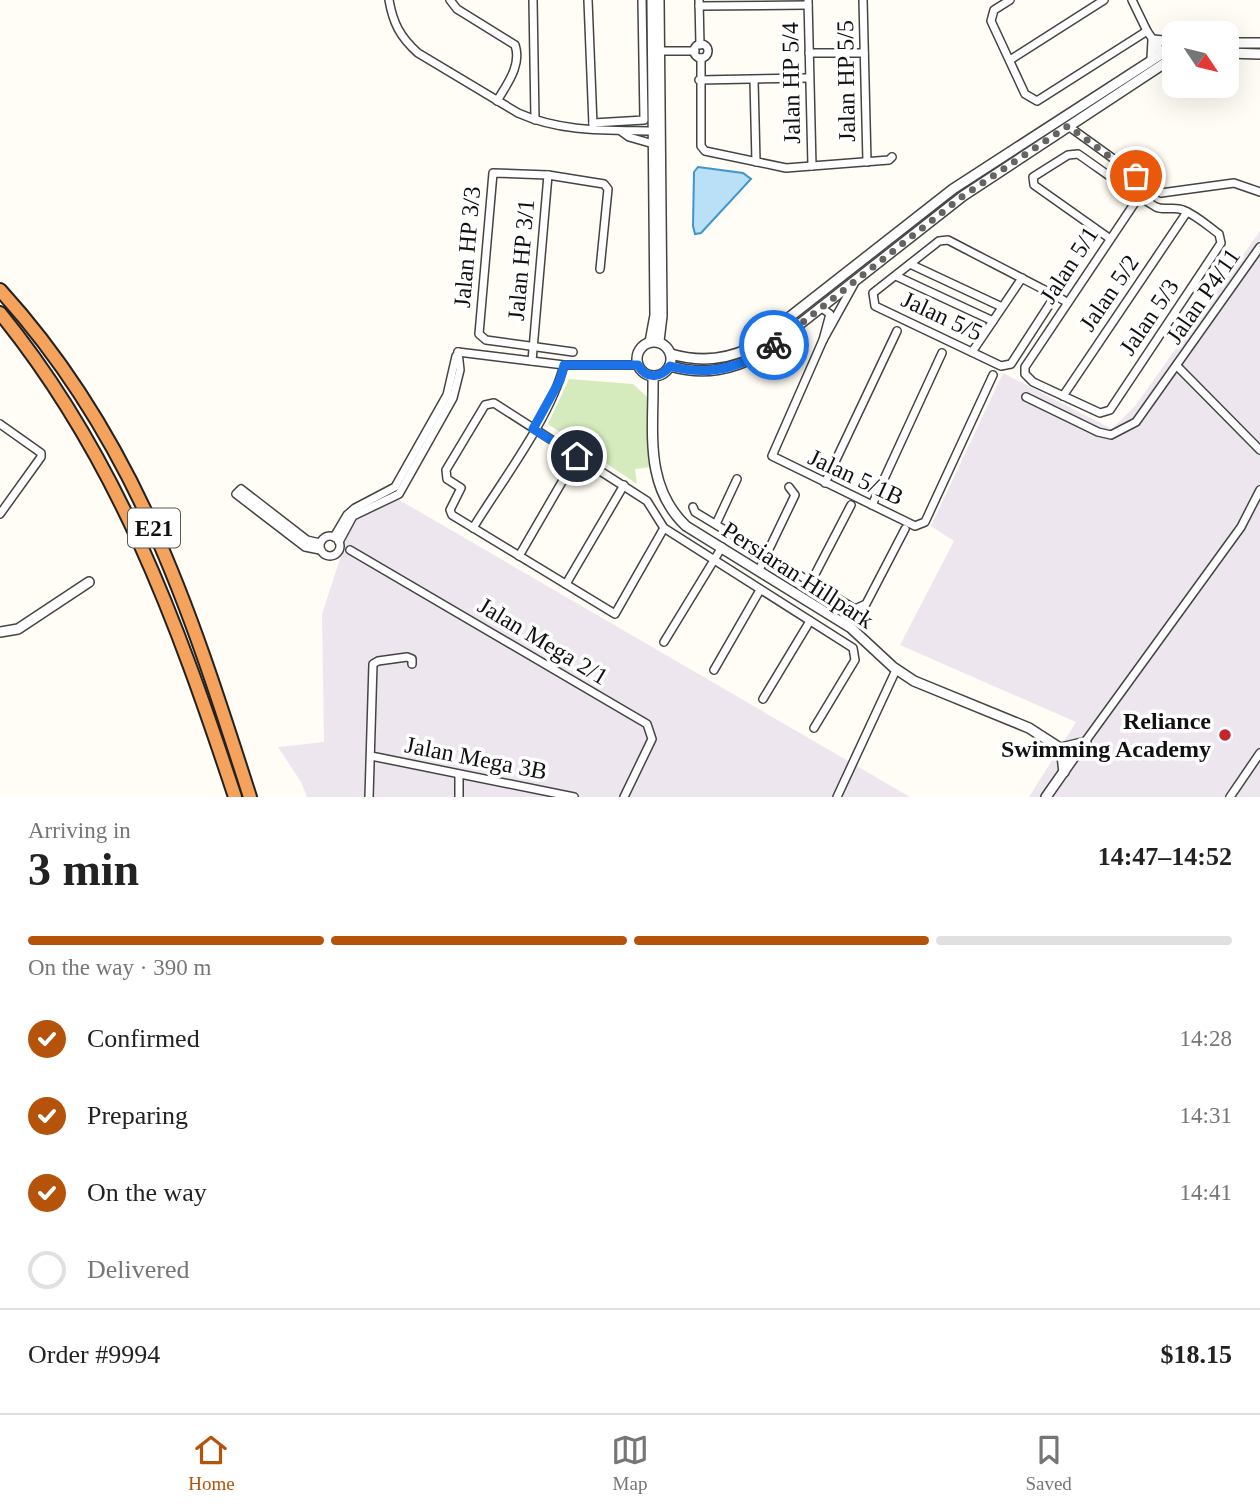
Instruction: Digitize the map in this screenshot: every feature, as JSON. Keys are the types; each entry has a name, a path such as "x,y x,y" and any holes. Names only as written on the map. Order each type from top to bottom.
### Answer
{"highway":[{"name":"E21","path":"0,290 82,397 122,461 189,610 250,797"},
{"name":"E21","path":"0,313 71,414 114,485 178,631 235,797"}],"street":[{"path":"389,0 393,23 405,41 433,64 535,120 593,131 657,131"},
{"path":"450,0 457,9 515,45 518,54 514,70 498,101"},
{"path":"533,0 535,120"},
{"path":"588,0 593,131"},
{"path":"593,122 644,120 642,0"},
{"path":"652,0 658,145 655,342"},
{"path":"656,51 659,0"},
{"name":"Jalan HP 5/5","path":"863,0 867,162"},
{"path":"1010,0 994,10 991,20 1026,94 1037,101 1147,31"},
{"path":"1010,60 1104,0"},
{"path":"1132,0 1147,31 1162,50"},
{"path":"808,3 699,3 697,48 701,58 701,146 705,151 786,168 890,160 892,157"},
{"name":"Jalan HP 5/4","path":"808,3 812,166"},
{"path":"1153,40 1162,42"},
{"path":"1152,58 1153,40"},
{"path":"1239,43 1260,43"},
{"path":"656,51 697,48 708,51 701,58"},
{"path":"809,53 864,53"},
{"path":"1239,53 1260,54"},
{"path":"655,342 671,354 691,360 737,354 764,339 953,189 1152,58 1162,57"},
{"path":"670,366 688,371 731,369 763,353 963,196 1162,60"},
{"path":"699,80 809,78"},
{"path":"754,80 756,162"},
{"path":"1068,126 1148,185 1167,193 1234,183 1260,192"},
{"path":"622,132 658,145"},
{"name":"Jalan 5/3","path":"1025,367 1025,374 1033,382 1100,413 1110,410 1221,243 1219,234 1187,212 1179,208 1157,208 1078,154 1068,155 1033,177 1034,185 1109,238"},
{"name":"Jalan HP 3/3","path":"533,348 481,337 479,334 491,177 498,172 548,175"},
{"path":"548,175 604,184 608,189 600,269"},
{"name":"Jalan HP 3/1","path":"532,361 548,175"},
{"name":"Jalan 5/1","path":"1025,367 1109,238 1148,185"},
{"path":"953,189 963,196"},
{"name":"Jalan 5/2","path":"1063,396 1187,212"},
{"name":"Jalan 5/5","path":"1055,296 1011,364 1001,366 875,306 873,293 939,240 948,240 1022,278 1055,296 1067,303"},
{"name":"Jalan P4/11","path":"1026,397 1098,432 1111,435 1136,422 1260,247"},
{"path":"910,264 1002,307"},
{"path":"853,268 870,269"},
{"path":"830,300 851,277 853,268"},
{"path":"896,276 993,321"},
{"path":"823,340 858,278"},
{"path":"972,352 1022,278"},
{"path":"820,307 830,314 823,340"},
{"path":"825,482 897,331"},
{"name":"Jalan 5/1B","path":"823,340 772,456 915,526 925,522 993,375"},
{"path":"655,342 640,348 638,365 644,373 656,376 670,366 671,354"},
{"path":"533,348 573,352"},
{"path":"458,352 564,365 638,365"},
{"path":"337,540 354,516 399,494 453,398 460,370 458,352"},
{"path":"320,546 305,547 236,494 241,489 307,540 320,546 324,555 333,556 340,549 337,540 347,515 394,487 447,395 458,352"},
{"path":"872,505 942,353"},
{"path":"473,528 533,429 560,380 564,365"},
{"name":"Jalan P4/11","path":"1177,366 1260,450"},
{"name":"Persiaran Hillpark","path":"656,376 661,489 676,516 686,526 850,628 896,670 914,681 1029,728 1074,757"},
{"path":"664,528 615,614 452,515 450,510 461,488 447,479 446,470 485,405 494,404 647,500 664,528 853,648 855,660 814,728"},
{"path":"0,424 41,453 41,457 0,514"},
{"path":"418,446 428,444"},
{"path":"519,556 577,456"},
{"path":"716,524 737,479"},
{"path":"566,584 624,485"},
{"path":"759,570 795,495 789,487"},
{"path":"1046,797 1241,527 1260,490"},
{"path":"811,582 851,505"},
{"path":"693,507 695,512 855,609 866,604 905,529"},
{"path":"320,546 324,538 337,540"},
{"path":"664,642 722,547"},
{"name":"Jalan Mega 2/1","path":"350,550 647,724 652,739 624,797"},
{"path":"0,632 18,629 89,582"},
{"path":"714,670 760,590"},
{"path":"763,699 810,621"},
{"path":"369,797 372,670 378,661 407,657 412,659 412,664"},
{"path":"836,797 896,670"},
{"path":"1064,772 1061,748 1086,742"},
{"path":"1230,797 1260,754"},
{"name":"Jalan Mega 3B","path":"371,756 574,797"},
{"path":"458,797 459,775"}],"shaded area":[{"path":"1260,231 1260,797 1029,797 1076,722 900,645 954,541 931,526 1003,373 1112,429 1135,406"},
{"path":"389,494 910,797 307,797 301,782 278,747 324,742 322,614 355,513"}],"green space":[{"path":"569,379 633,384 647,397 651,467 635,469 637,484 548,424"}],"water":[{"path":"698,167 743,173 751,179 701,233 695,234 694,172"}],"way so far":[{"path":"774,345 963,196 1068,126 1136,176"}],"place":[{"name":"Reliance Swimming Academy","path":"1225,735"}],"route":[{"path":"577,456 533,429 560,380 564,365 638,365 647,375 658,376 670,366 688,371 731,369 774,345"}]}
